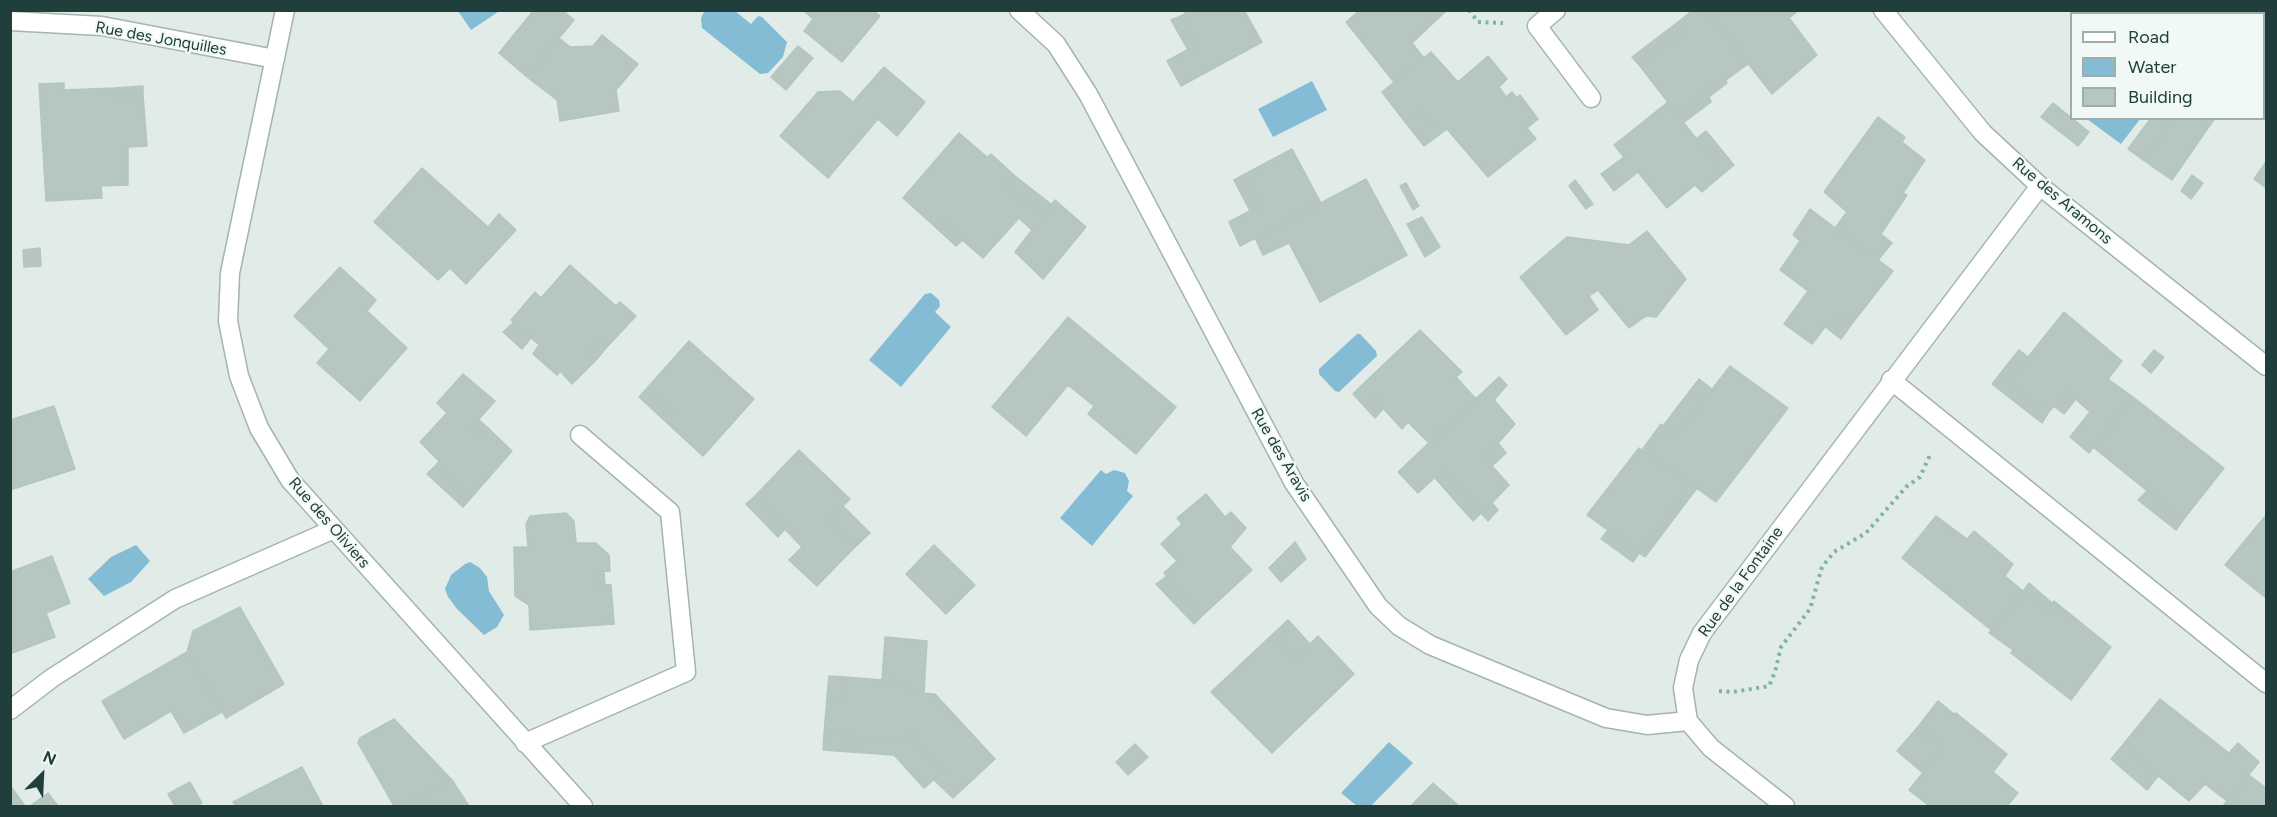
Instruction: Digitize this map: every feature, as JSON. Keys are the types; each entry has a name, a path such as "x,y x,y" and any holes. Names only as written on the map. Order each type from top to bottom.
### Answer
{"street":[{"name":"Rue des Oliviers","path":"285,10 230,273 228,321 239,376 259,428 290,480 583,807"},
{"name":"Rue des Aravis","path":"1019,10 1056,44 1088,94 1294,483 1378,606 1399,626 1430,645 1606,718 1647,725 1688,722"},
{"path":"1556,10 1537,26 1591,98"},
{"name":"Rue des Aramons","path":"1883,10 1983,133 2040,186 2266,366"},
{"name":"Rue des Jonquilles","path":"10,21 102,27 275,59"},
{"name":"Rue de la Fontaine","path":"1688,722 1683,688 1689,660 1702,633 1891,380 2040,186"},
{"path":"1891,380 2266,683"},
{"path":"525,743 686,672 669,512 580,435"},
{"path":"10,710 52,678 175,599 334,529"},
{"path":"1688,722 1711,748 1785,807"}],"path":[{"path":"1683,688 1733,692 1768,686 1775,672 1781,647 1810,609 1822,567 1834,552 1866,533 1906,487 1920,477 1945,424"}],"water":[{"path":"705,10 735,11 751,24 758,16 762,17 787,42 783,57 768,73 760,74 702,28 701,18"},
{"path":"458,11 497,11 471,30"},
{"path":"1312,81 1327,110 1273,137 1258,109"},
{"path":"2088,120 2139,120 2121,144"},
{"path":"931,293 939,300 940,306 935,312 951,327 901,387 869,360 925,294"},
{"path":"1357,334 1360,334 1376,351 1377,356 1339,392 1335,391 1319,374 1319,369"},
{"path":"1101,470 1106,474 1114,470 1125,473 1129,481 1127,491 1133,496 1092,546 1060,518"},
{"path":"136,545 150,561 131,582 104,596 88,579 111,557"},
{"path":"470,562 480,568 487,577 489,591 504,615 497,627 484,635 458,610 445,589 451,575"},
{"path":"1389,742 1413,763 1371,806 1357,806 1341,793"}],"building":[{"path":"534,10 562,10 574,20 527,77 499,53"},
{"path":"803,10 873,10 880,16 842,62 804,31 813,19"},
{"path":"1188,10 1244,10 1262,42 1181,86 1167,61 1198,44 1183,15"},
{"path":"1360,10 1447,10 1412,43 1424,58 1394,82 1346,22"},
{"path":"1693,10 1706,10 1748,64 1726,80 1724,77 1677,114 1640,66 1686,30 1678,22"},
{"path":"1706,10 1799,10 1789,18 1817,55 1772,94"},
{"path":"1183,15 1198,44 1188,50 1171,20"},
{"path":"1678,22 1686,30 1640,66 1632,57"},
{"path":"602,35 638,64 616,90 619,111 560,121 557,100 527,77 559,38 570,47 593,46"},
{"path":"798,46 813,58 786,90 771,77"},
{"path":"1431,52 1458,82 1488,56 1507,79 1499,87 1506,97 1512,92 1517,98 1520,95 1538,119 1527,128 1536,139 1488,177 1447,129 1439,135 1420,110 1405,122 1382,92"},
{"path":"884,67 925,102 897,136 878,119 828,178 780,136 818,92 840,91 853,102"},
{"path":"1724,77 1727,83 1709,97 1711,102 1683,123 1677,114"},
{"path":"64,83 64,90 115,88 116,97 143,95 147,146 128,147 128,185 101,186 102,198 46,201 39,84"},
{"path":"143,86 143,95 116,97 115,88"},
{"path":"1668,102 1723,174 1702,192 1695,185 1667,208 1638,172 1614,191 1601,174 1624,157 1614,145"},
{"path":"2053,103 2070,117 2070,120 2074,120 2089,132 2078,146 2041,117"},
{"path":"1420,110 1439,135 1424,146 1405,122"},
{"path":"1878,117 1905,137 1902,142 1925,160 1903,193 1907,195 1881,234 1892,243 1878,260 1835,228 1847,212 1824,192"},
{"path":"2150,120 2172,120 2143,160 2128,149"},
{"path":"2172,120 2214,120 2172,180 2143,160"},
{"path":"1706,131 1734,165 1723,174 1696,139"},
{"path":"959,133 987,157 991,154 1015,176 1006,185 1043,217 1055,200 1086,227 1043,279 1015,252 1032,230 1019,218 983,258 938,219 932,224 903,198"},
{"path":"1292,149 1321,203 1240,246 1229,222 1261,205 1245,174"},
{"path":"2266,162 2266,188 2254,179"},
{"path":"422,168 488,227 499,214 516,230 466,284 450,268 438,280 374,222"},
{"path":"1245,174 1261,205 1250,211 1234,180"},
{"path":"2192,175 2203,183 2191,199 2181,191"},
{"path":"1015,176 1051,204 1043,217 1006,185"},
{"path":"1366,179 1407,255 1320,302 1289,243 1263,255 1255,238"},
{"path":"1575,180 1593,204 1586,209 1569,186"},
{"path":"1406,183 1419,206 1413,210 1400,186"},
{"path":"1810,209 1893,271 1851,325 1838,315 1828,329 1825,327 1812,344 1784,324 1808,291 1780,270 1800,241 1793,235"},
{"path":"1422,217 1440,247 1425,257 1407,224"},
{"path":"938,219 963,240 956,246 932,224"},
{"path":"1647,231 1686,279 1656,317 1646,316 1629,328 1598,290 1589,296 1598,310 1566,335 1520,277 1567,237 1629,245"},
{"path":"40,248 41,266 24,267 23,250"},
{"path":"570,265 616,306 620,302 636,316 606,348 599,341 589,353 597,359 572,384 560,371 557,375 533,354 539,345 511,320 535,292 541,298"},
{"path":"340,267 376,300 367,311 407,348 360,401 317,363 329,349 294,316"},
{"path":"2064,312 2122,361 2108,379 2133,397 2089,453 2070,437 2090,412 2067,391 2048,413 2008,382"},
{"path":"1838,315 1851,325 1841,339 1828,329"},
{"path":"1068,317 1176,407 1136,454 1088,414 1094,406 1068,385 1026,436 992,407"},
{"path":"514,322 531,338 522,349 503,332"},
{"path":"1420,330 1462,372 1456,377 1476,399 1429,443 1408,422 1402,429 1362,385"},
{"path":"599,341 606,348 597,359 589,353"},
{"path":"689,341 754,399 703,456 665,421 673,412 647,388"},
{"path":"2019,350 2028,357 2008,382 2048,413 2042,423 1992,384"},
{"path":"2154,350 2164,357 2151,373 2142,365"},
{"path":"1730,366 1788,408 1716,502 1642,450 1661,424 1676,436"},
{"path":"463,374 495,401 471,428 480,437 488,428 512,451 470,499 436,465 439,461 420,442 447,413 437,403"},
{"path":"1499,377 1507,385 1494,400 1515,424 1485,458 1509,485 1492,503 1498,510 1488,521 1443,470 1418,493 1398,472"},
{"path":"1699,379 1712,389 1676,436 1663,426"},
{"path":"1362,385 1383,409 1375,418 1353,394"},
{"path":"647,388 673,412 665,421 639,397"},
{"path":"2067,391 2075,400 2064,414 2055,407"},
{"path":"2133,397 2224,468 2183,520 2093,447"},
{"path":"54,406 75,469 10,490 10,420"},
{"path":"478,419 488,428 480,437 471,428"},
{"path":"1498,443 1506,453 1491,467 1485,458"},
{"path":"1639,448 1692,485 1639,553 1587,515"},
{"path":"799,450 850,499 827,522 853,549 817,586 789,560 802,547 754,497"},
{"path":"436,465 470,499 463,507 427,474"},
{"path":"1443,470 1480,514 1473,521 1435,478"},
{"path":"1692,485 1697,488 1645,557 1639,553"},
{"path":"2147,491 2183,520 2176,530 2138,500"},
{"path":"1206,494 1225,517 1231,512 1246,528 1230,547 1252,570 1203,615 1164,573 1177,561 1161,544 1182,524 1177,518"},
{"path":"754,497 785,529 778,537 746,504"},
{"path":"843,506 870,533 853,549 827,522"},
{"path":"566,513 574,521 576,543 596,543 609,555 610,571 595,572 595,584 611,585 614,624 530,630 529,605 515,596 514,547 528,547 526,524 530,516"},
{"path":"2266,515 2266,598 2225,565"},
{"path":"1936,516 1967,539 1974,531 2013,564 2005,576 2023,591 1991,630 1902,558"},
{"path":"1608,530 1639,553 1633,562 1601,539"},
{"path":"1295,542 1306,559 1281,582 1269,568"},
{"path":"934,545 975,585 946,614 906,574"},
{"path":"52,556 70,603 46,613 55,637 10,654 10,572"},
{"path":"595,572 604,572 605,584 595,584"},
{"path":"1167,576 1203,615 1194,624 1156,584"},
{"path":"2029,583 2052,603 2047,610 2023,591"},
{"path":"2023,591 2047,610 2054,601 2111,647 2071,700 2011,653 2013,650 1989,633"},
{"path":"240,607 284,684 226,718 187,652 193,631"},
{"path":"1288,620 1310,644 1296,658 1274,633"},
{"path":"1274,633 1296,658 1318,636 1354,674 1272,753 1211,692"},
{"path":"885,637 927,641 924,693 907,692 907,682 882,680"},
{"path":"187,652 222,712 184,733 171,711 124,739 102,701"},
{"path":"829,676 846,677 844,700 827,698"},
{"path":"846,677 907,682 907,692 935,694 995,759 953,798 934,780 944,771 909,733 902,740 824,734 827,698 844,700"},
{"path":"2160,699 2229,753 2238,743 2259,762 2227,801 2205,784 2189,801 2122,746"},
{"path":"1938,701 2007,754 1993,772 2018,793 2007,806 1929,806 1909,790 1943,748 1917,728"},
{"path":"394,719 452,780 405,806 394,806 358,743 360,738"},
{"path":"1917,728 1943,748 1923,773 1897,751"},
{"path":"909,733 944,771 924,788 894,755 823,750 824,734 902,740"},
{"path":"1135,744 1148,757 1128,775 1116,762"},
{"path":"2122,746 2159,775 2147,790 2111,759"},
{"path":"302,767 323,806 236,806 233,802"},
{"path":"2249,775 2266,788 2266,806 2223,806"},
{"path":"452,780 469,806 412,806 410,804"},
{"path":"190,782 202,803 197,806 175,806 168,794"},
{"path":"1433,783 1459,806 1411,806"},
{"path":"10,785 25,806 10,806"},
{"path":"48,793 58,806 30,806"}]}
